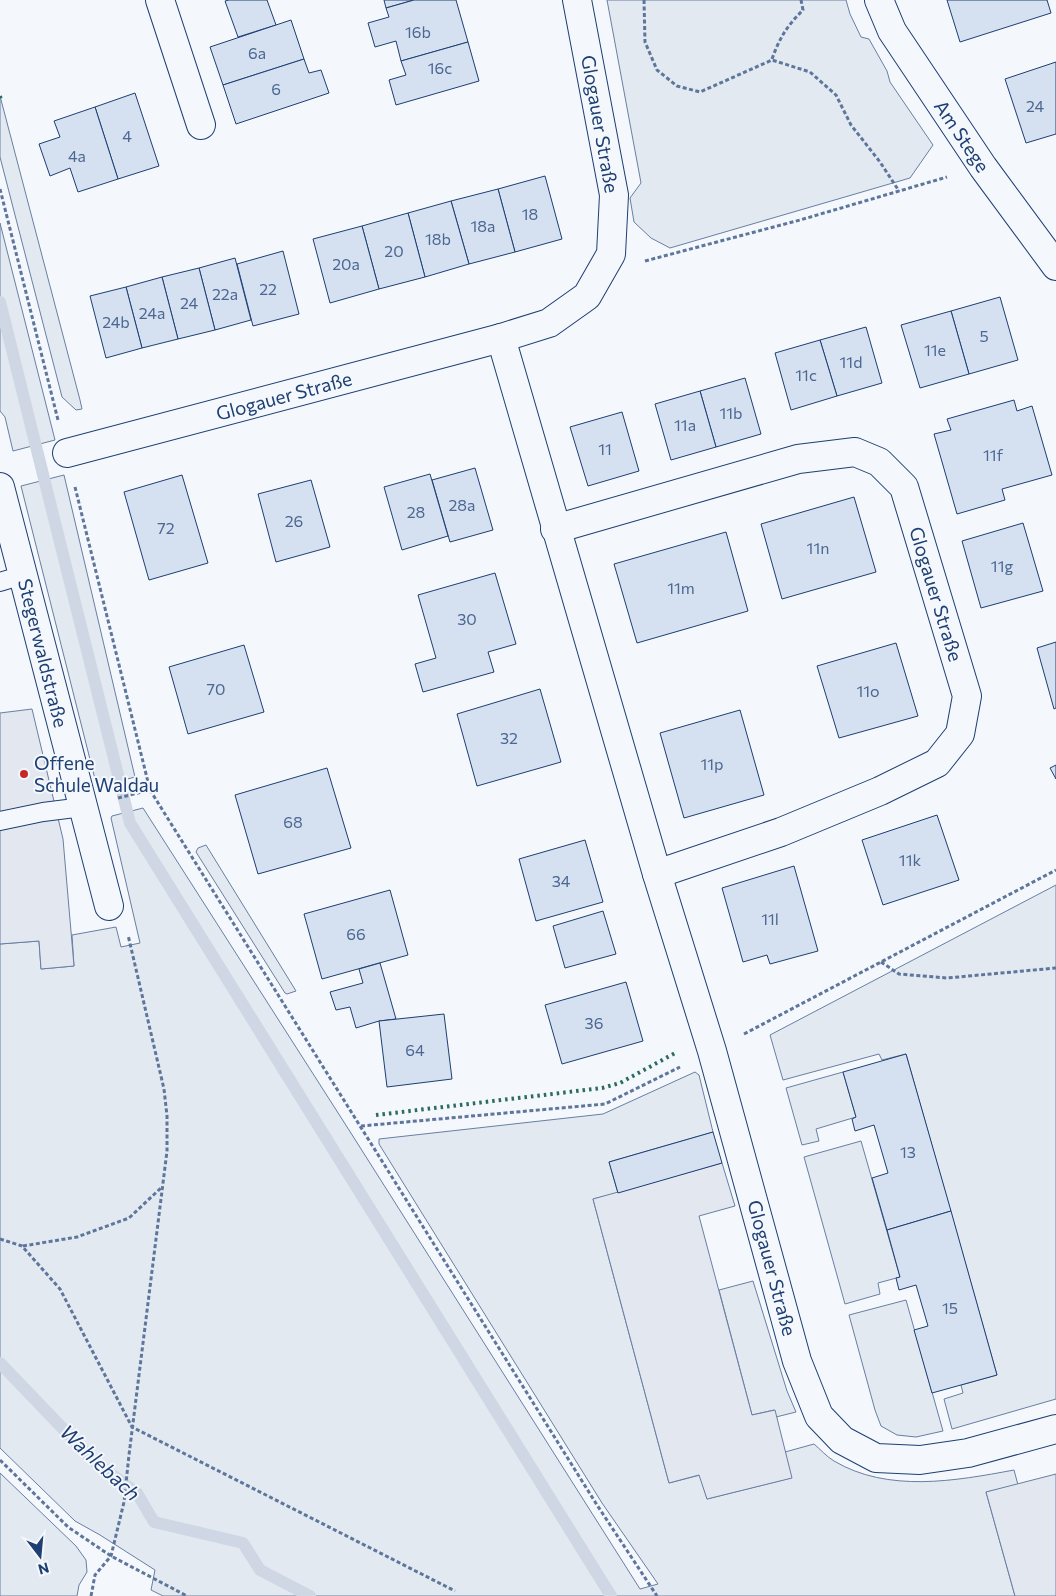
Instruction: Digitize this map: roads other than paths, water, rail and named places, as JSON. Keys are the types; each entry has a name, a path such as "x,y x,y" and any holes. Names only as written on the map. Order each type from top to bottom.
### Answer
{"street":[{"path":"160,0 200,125"},
{"name":"Glogauer Straße","path":"67,453 501,338 549,323 587,296 610,254 614,195 577,0"},
{"name":"Am Stege","path":"879,0 892,31 983,167 1056,266"},
{"name":"Glogauer Straße","path":"501,338 657,874 712,1051 797,1361 819,1416 842,1440 876,1458 920,1460 968,1453 1056,1429"},
{"name":"Glogauer Straße","path":"556,529 798,459 855,452 879,462 904,487 967,696 960,734 937,763 880,791 781,832 657,874"},
{"name":"Stegerwaldstraße","path":"0,487 12,578 83,807 109,906"}],"lane":[{"path":"0,821 43,812 83,807"}],"waterway":[{"path":"0,302 130,823 611,1596"},
{"name":"Wahlebach","path":"0,1363 95,1462 137,1493 154,1522 243,1543 260,1570 310,1596"}],"place":[{"name":"Offene Schule Waldau","path":"24,774"}]}
